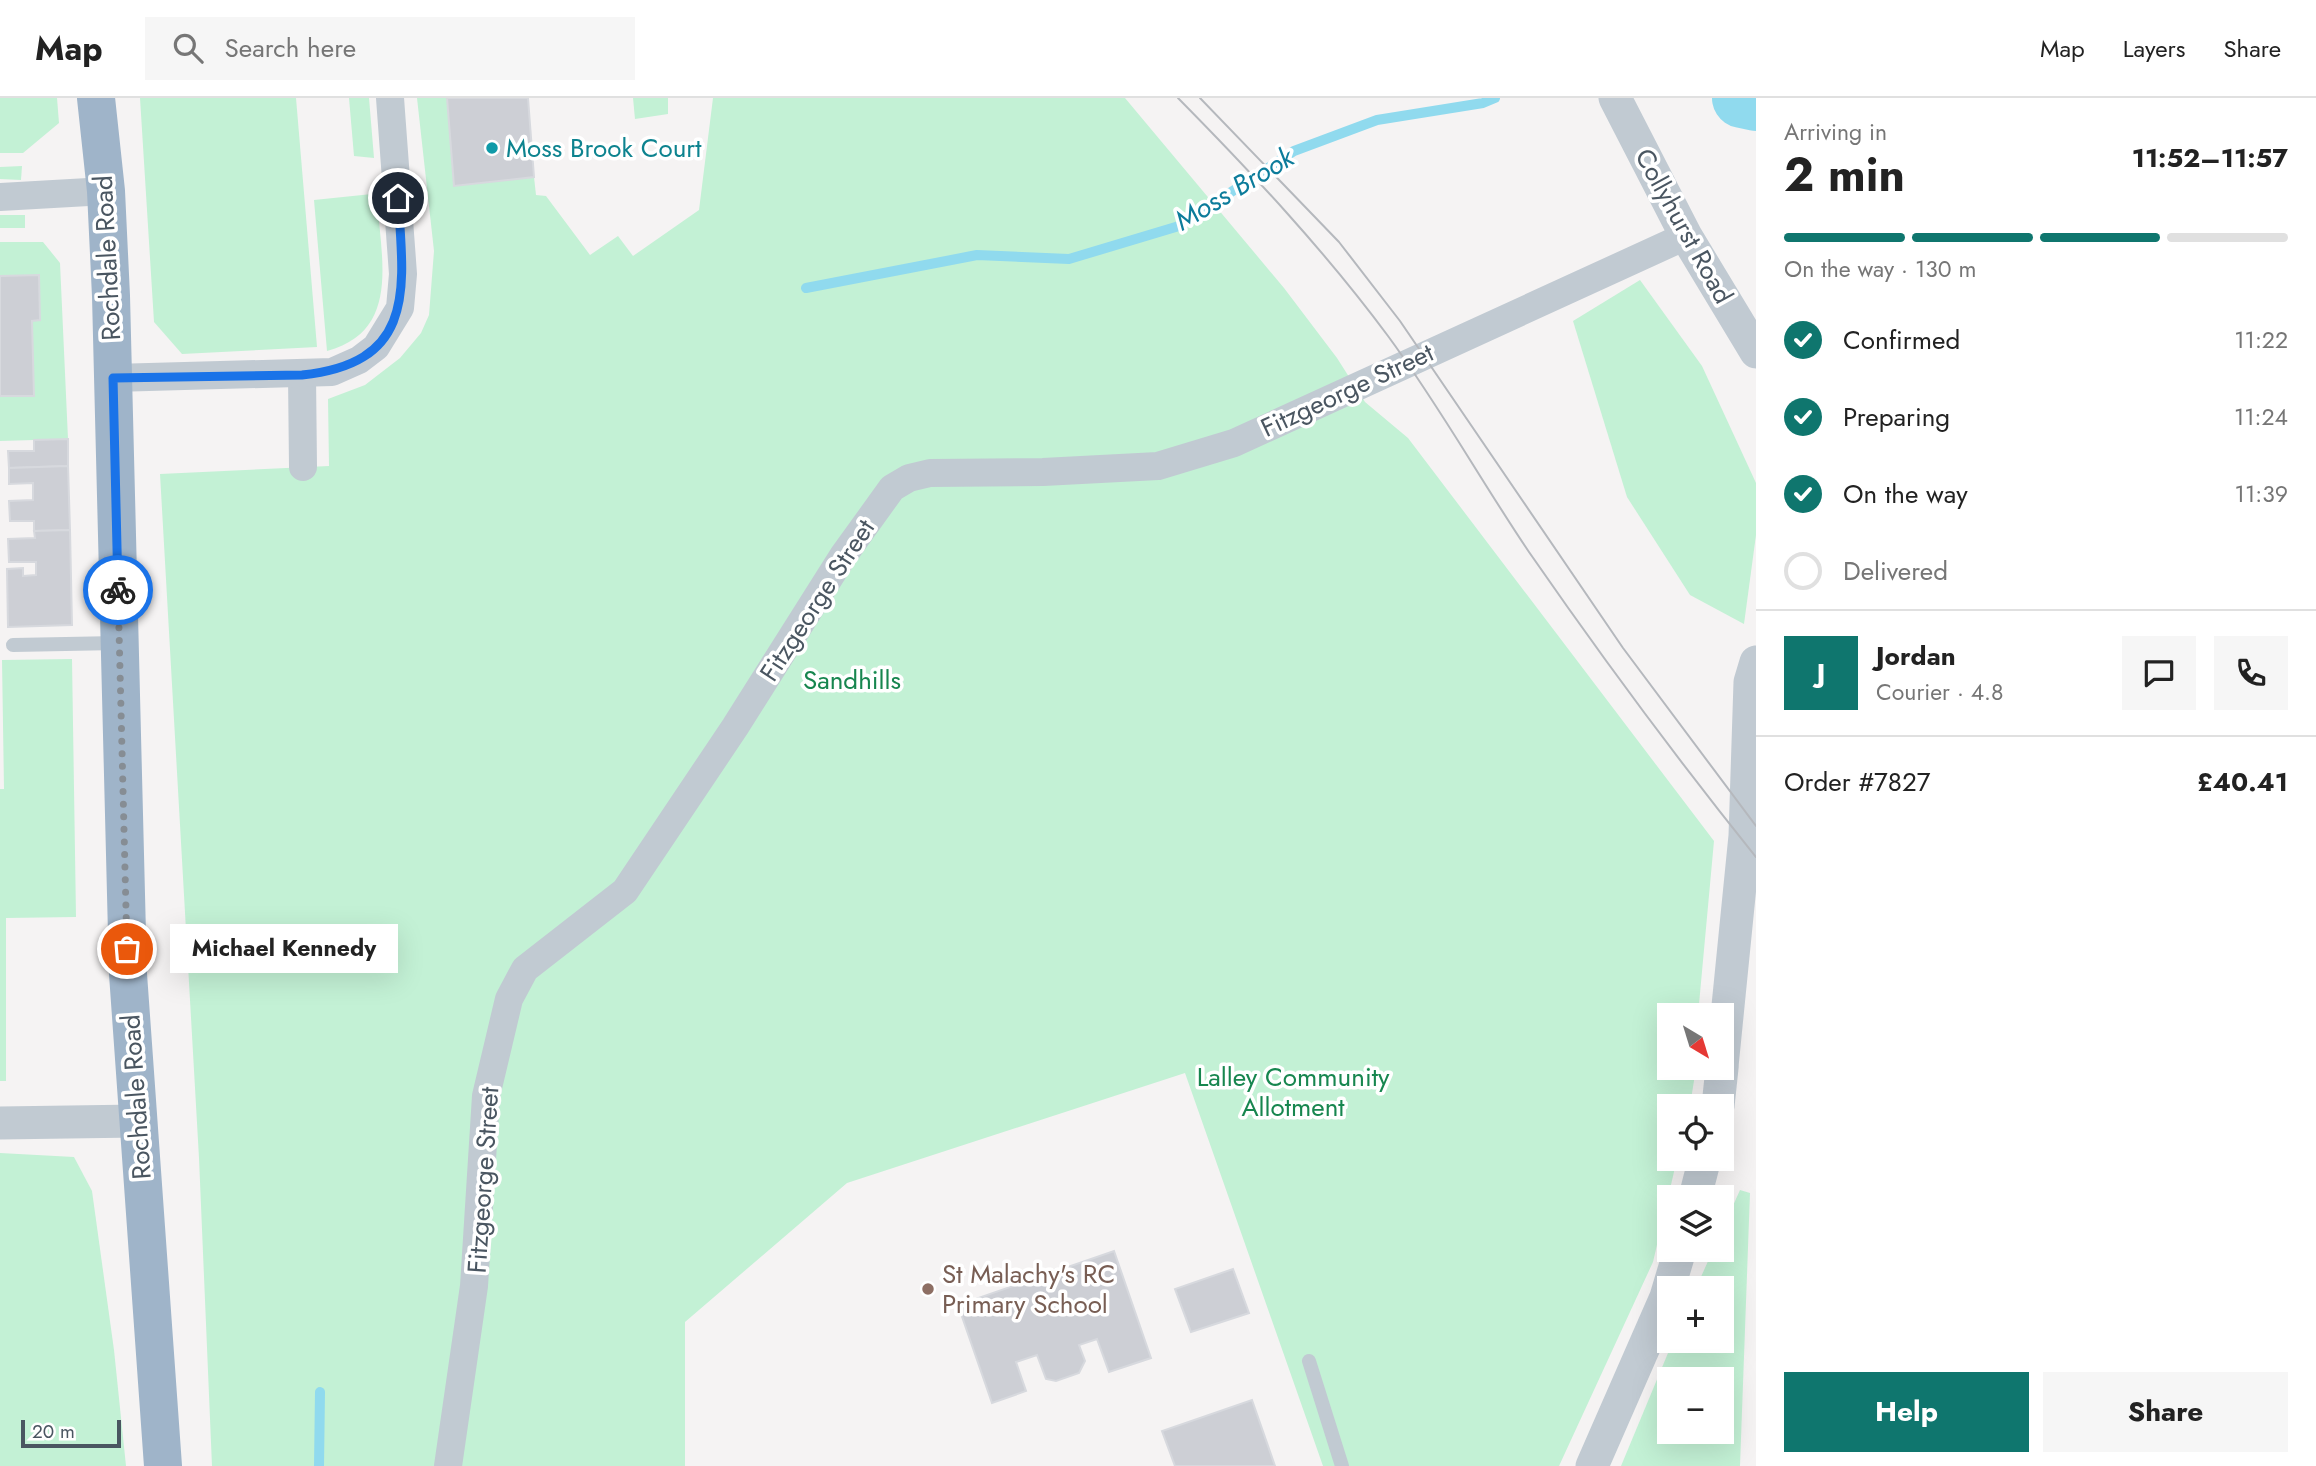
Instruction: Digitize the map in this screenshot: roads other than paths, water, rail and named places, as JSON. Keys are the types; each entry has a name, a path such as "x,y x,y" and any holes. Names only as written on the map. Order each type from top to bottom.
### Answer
{"highway":[{"name":"Rochdale Road","path":"96,98 106,191 113,378 128,961 163,1466"}],"street":[{"path":"113,378 302,375 332,372 359,360 376,348 400,308 403,274 390,98"},
{"name":"Collyhurst Road","path":"1615,98 1686,236 1756,352"},
{"path":"0,197 106,191"},
{"name":"Fitzgeorge Street","path":"448,1466 474,1286 486,1096 509,999 525,969 625,891 735,727 843,556 892,488 909,478 930,472 1043,472 1158,466 1234,443 1686,236"},
{"path":"302,375 303,467"},
{"path":"1728,1003 1745,836 1750,682 1756,662"},
{"path":"1745,836 1756,886"},
{"path":"0,1123 138,1121"},
{"path":"1592,1466 1666,1297 1676,1262"}],"lane":[{"path":"13,645 119,643"},
{"path":"1309,1361 1342,1466"}],"waterway":[{"name":"Moss Brook","path":"806,288 977,255 1069,259 1179,226 1294,151 1377,120 1483,103 1495,98"},
{"path":"1742,98 1756,101"},
{"name":"Moss Brook","path":"319,1466 320,1392"}],"tram line":[{"path":"1178,98 1287,213 1388,336 1556,591 1668,745 1756,857"},
{"path":"1200,98 1339,242 1400,321 1623,648 1756,826"}],"place":[{"name":"Moss Brook Court","path":"492,148"},
{"name":"Michael Kennedy","path":"127,949"},
{"name":"St Malachy's RC Primary School","path":"928,1289"}],"park label":[{"name":"Sandhills","path":"852,680"},
{"name":"Lalley Community Allotment","path":"1293,1092"}]}
